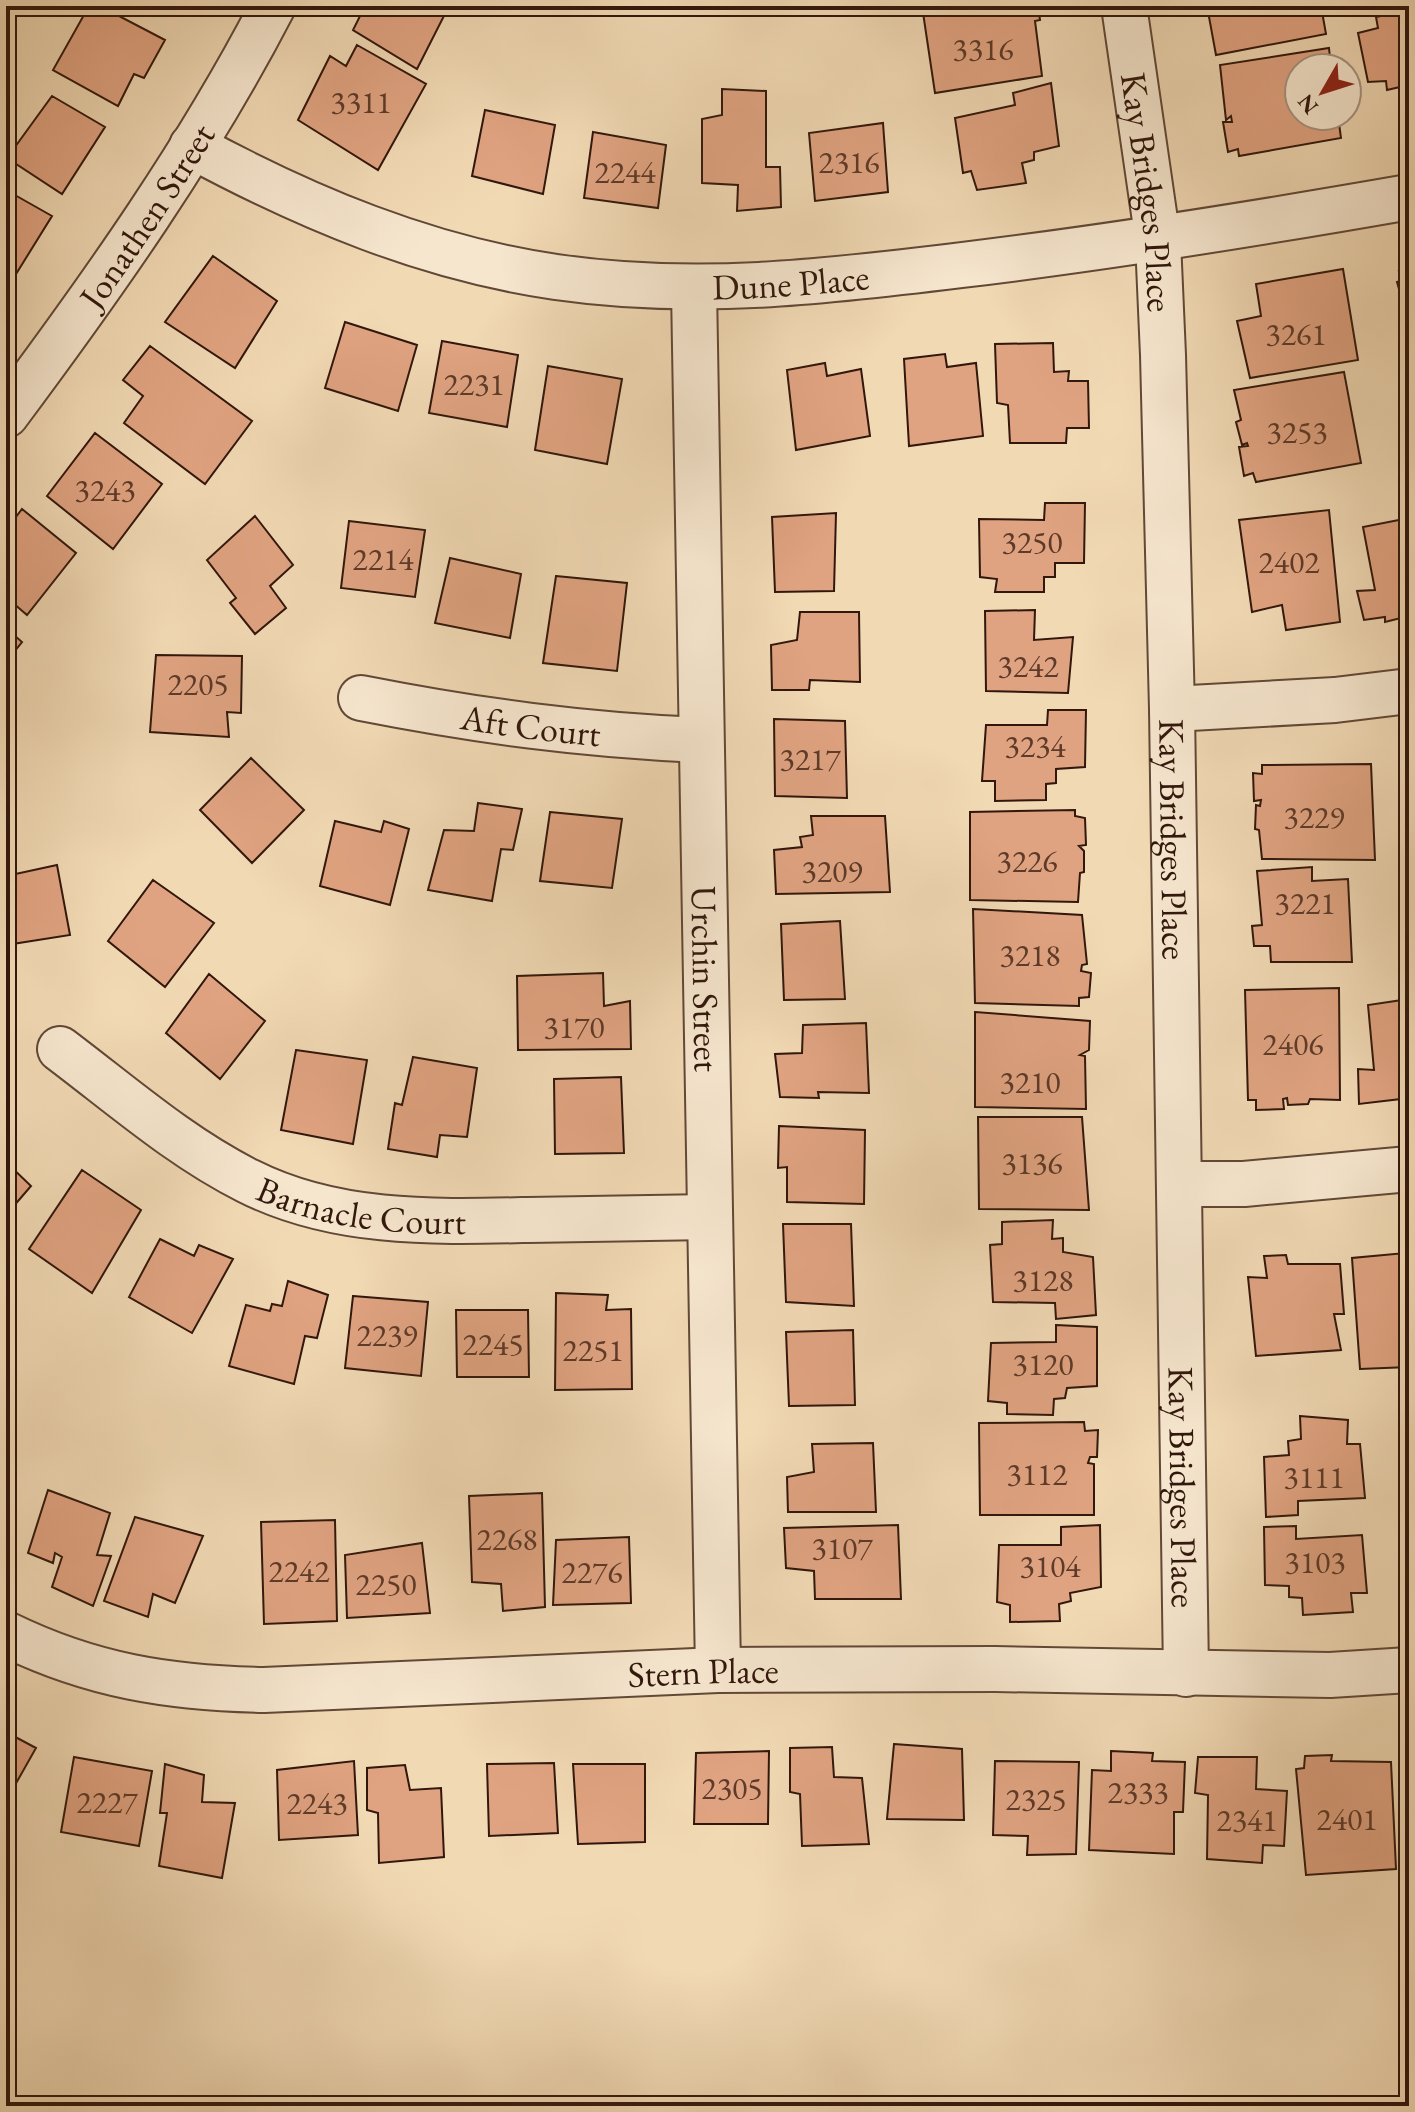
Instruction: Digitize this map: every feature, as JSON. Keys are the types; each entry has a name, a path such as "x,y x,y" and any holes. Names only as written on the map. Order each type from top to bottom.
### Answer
{"street":[{"name":"Jonathen Street","path":"6,415 84,310 192,146 273,6"},
{"name":"Kay Bridges Place","path":"1124,6 1158,241 1172,709 1186,1674"},
{"name":"Dune Place","path":"192,146 277,192 367,229 458,257 555,277 694,289 778,287 1158,241 1409,197"},
{"name":"Urchin Street","path":"694,289 718,1670"},
{"path":"1172,709 1335,700 1409,691"},
{"name":"Aft Court","path":"361,698 475,721 590,735 701,740"},
{"name":"Barnacle Court","path":"60,1049 199,1154 251,1182 308,1204 368,1217 434,1222 710,1217"},
{"path":"1180,1184 1244,1184 1409,1169"},
{"name":"Stern Place","path":"6,1634 65,1660 115,1675 191,1689 264,1690 718,1670 995,1669 1330,1675 1409,1670"}],"building":[{"path":"89,6 100,6 165,40 144,78 134,74 118,106 53,70"},
{"path":"365,6 449,6 417,69 353,30"},
{"path":"922,6 1038,6 1040,20 1035,21 1042,76 935,93"},
{"path":"1207,6 1321,6 1326,34 1216,55"},
{"path":"1409,10 1409,111 1406,112 1400,87 1387,90 1386,81 1368,82 1358,33 1378,28 1376,17"},
{"path":"357,45 426,84 378,170 298,120 330,56 346,66"},
{"path":"1329,48 1329,52 1303,52"},
{"path":"1283,55 1283,132 1340,132 1341,138 1239,156 1238,149 1228,152 1223,122 1232,122 1231,116 1226,120 1220,65"},
{"path":"1051,83 1059,146 1034,152 1034,160 1022,163 1026,183 977,190 971,171 963,173 955,118 1015,105 1013,93"},
{"path":"722,89 766,91 766,167 780,167 781,207 737,211 738,185 702,183 702,119 722,115"},
{"path":"52,96 105,127 62,194 7,158"},
{"path":"485,110 555,125 543,194 472,176"},
{"path":"883,123 888,192 815,201 809,133"},
{"path":"593,132 666,145 658,208 584,198"},
{"path":"6,190 52,216 8,287 6,286"},
{"path":"213,256 277,301 235,368 165,322"},
{"path":"1409,268 1409,325 1397,282 1405,280 1399,271"},
{"path":"1343,269 1358,360 1250,378 1237,321 1261,316 1256,284"},
{"path":"345,322 417,345 398,411 325,388"},
{"path":"442,341 518,355 507,427 429,413"},
{"path":"1053,343 1054,372 1069,371 1068,381 1088,381 1089,428 1067,428 1066,443 1010,443 1008,405 997,403 995,344"},
{"path":"150,346 252,421 205,484 124,423 143,396 123,380"},
{"path":"945,354 947,367 976,363 983,436 909,446 904,359"},
{"path":"825,363 827,376 861,369 870,436 796,450 787,370"},
{"path":"548,366 622,379 607,464 535,450"},
{"path":"1344,372 1361,463 1256,482 1253,473 1244,476 1239,447 1248,446 1247,443 1242,445 1236,422 1241,420 1234,390"},
{"path":"95,433 162,484 113,549 47,496"},
{"path":"1045,503 1085,503 1084,563 1055,563 1055,577 1044,577 1044,592 995,592 997,579 980,577 979,519 1044,520"},
{"path":"22,509 76,553 27,615 6,597 6,530"},
{"path":"1329,510 1340,622 1286,630 1282,605 1252,612 1239,520"},
{"path":"836,513 834,591 775,592 772,517"},
{"path":"255,516 293,565 270,586 286,608 255,634 230,603 236,598 207,560"},
{"path":"1409,518 1409,616 1385,622 1385,617 1364,620 1357,591 1375,590 1363,527"},
{"path":"349,521 425,530 415,597 341,588"},
{"path":"450,558 521,574 510,638 435,623"},
{"path":"556,576 627,583 617,671 543,663"},
{"path":"1035,610 1034,640 1073,637 1068,693 986,691 985,611"},
{"path":"800,612 859,612 860,682 810,680 809,690 772,690 771,645 797,640"},
{"path":"6,628 22,642 6,662"},
{"path":"156,655 242,656 241,713 227,712 229,737 150,732"},
{"path":"1048,710 1086,710 1085,767 1056,769 1056,783 1046,784 1046,800 995,801 995,781 982,781 986,725 1047,725"},
{"path":"774,719 845,721 847,798 775,796"},
{"path":"251,758 304,810 252,863 200,810"},
{"path":"1371,764 1375,860 1262,859 1259,830 1255,829 1256,805 1260,806 1261,800 1254,801 1253,773 1262,774 1262,765"},
{"path":"1409,769 1409,820 1400,781 1406,781 1404,771"},
{"path":"478,803 522,809 513,850 501,849 492,901 428,890 444,830 474,831"},
{"path":"1075,810 1075,816 1085,818 1086,845 1079,846 1084,851 1084,872 1080,873 1078,902 970,900 970,812"},
{"path":"550,812 622,819 612,888 540,881"},
{"path":"811,816 885,816 890,892 776,894 774,850 802,847 800,837 813,835"},
{"path":"335,821 381,832 384,821 409,829 390,905 320,886"},
{"path":"57,865 70,935 6,945 6,876"},
{"path":"1312,867 1312,881 1348,879 1352,962 1271,962 1270,946 1254,946 1252,926 1262,925 1257,871"},
{"path":"153,880 214,923 165,987 108,941"},
{"path":"973,909 1082,915 1087,964 1082,965 1081,971 1091,973 1089,997 1079,998 1079,1006 975,1003"},
{"path":"840,921 845,999 784,1000 781,924"},
{"path":"603,973 604,1006 630,1001 631,1049 518,1050 517,976"},
{"path":"209,974 265,1021 220,1079 166,1033"},
{"path":"1339,988 1340,1100 1310,1099 1308,1104 1288,1105 1287,1098 1283,1099 1284,1109 1256,1110 1256,1100 1248,1100 1245,990"},
{"path":"1409,999 1409,1098 1359,1104 1358,1069 1374,1070 1368,1005"},
{"path":"975,1012 1090,1021 1089,1050 1080,1055 1085,1056 1086,1109 975,1107"},
{"path":"866,1023 869,1093 818,1092 819,1098 780,1097 775,1054 802,1053 803,1025"},
{"path":"296,1050 367,1060 353,1144 281,1130"},
{"path":"413,1057 477,1068 467,1137 440,1135 437,1157 388,1149 395,1103 402,1105"},
{"path":"621,1077 624,1153 555,1154 554,1079"},
{"path":"978,1117 1082,1117 1089,1210 979,1209"},
{"path":"779,1126 865,1130 864,1204 787,1202 787,1167 778,1168"},
{"path":"6,1162 31,1186 6,1215"},
{"path":"82,1170 141,1210 92,1293 29,1249"},
{"path":"1053,1220 1052,1239 1063,1238 1063,1252 1093,1257 1096,1315 1056,1319 1055,1303 993,1302 990,1245 1002,1244 1002,1222"},
{"path":"783,1224 851,1224 854,1306 786,1302"},
{"path":"160,1239 194,1256 199,1245 233,1259 192,1333 129,1297"},
{"path":"1405,1253 1405,1260 1409,1260 1409,1367 1360,1369 1352,1258"},
{"path":"1286,1255 1288,1264 1340,1264 1344,1314 1334,1314 1341,1350 1256,1356 1248,1277 1267,1278 1264,1256"},
{"path":"288,1281 328,1295 317,1338 305,1336 294,1384 229,1366 246,1305 270,1311 272,1304 282,1306"},
{"path":"556,1293 608,1295 606,1310 631,1309 632,1389 555,1390"},
{"path":"353,1296 428,1302 421,1376 345,1368"},
{"path":"456,1310 528,1310 529,1377 457,1377"},
{"path":"1056,1325 1097,1327 1097,1386 1067,1388 1065,1398 1054,1399 1053,1415 1007,1414 1007,1403 988,1401 991,1343 1056,1342"},
{"path":"853,1330 855,1405 789,1406 786,1332"},
{"path":"1300,1416 1348,1420 1347,1444 1360,1444 1365,1498 1298,1501 1298,1515 1266,1517 1264,1457 1289,1455 1288,1441 1301,1439"},
{"path":"1084,1422 1085,1431 1098,1430 1097,1457 1090,1457 1088,1463 1094,1464 1094,1515 980,1515 979,1423"},
{"path":"873,1443 876,1512 788,1512 787,1477 814,1472 812,1444"},
{"path":"48,1490 110,1513 97,1555 111,1556 93,1606 52,1587 62,1557 55,1553 53,1563 28,1553"},
{"path":"542,1493 545,1607 503,1611 501,1584 472,1582 469,1496"},
{"path":"135,1517 203,1536 175,1603 153,1594 148,1617 104,1601"},
{"path":"335,1520 337,1621 264,1624 261,1522"},
{"path":"898,1525 901,1599 815,1599 814,1571 786,1568 784,1528"},
{"path":"1100,1525 1101,1587 1070,1593 1071,1601 1059,1604 1060,1621 1010,1622 1010,1605 997,1602 999,1545 1061,1545 1061,1527"},
{"path":"1296,1526 1296,1539 1362,1535 1367,1593 1351,1593 1353,1612 1303,1615 1302,1598 1289,1597 1289,1586 1265,1585 1264,1527"},
{"path":"629,1537 631,1603 553,1605 556,1540"},
{"path":"422,1543 430,1613 347,1618 345,1555"},
{"path":"6,1732 36,1748 6,1801"},
{"path":"894,1744 962,1749 964,1820 887,1819"},
{"path":"832,1747 834,1777 862,1778 869,1844 802,1846 800,1794 790,1792 790,1748"},
{"path":"769,1751 768,1824 694,1824 696,1753"},
{"path":"1111,1751 1153,1753 1152,1761 1185,1762 1183,1812 1174,1812 1174,1854 1089,1850 1092,1770 1111,1771"},
{"path":"1332,1755 1331,1761 1391,1762 1396,1869 1306,1875 1296,1769 1304,1768 1305,1756"},
{"path":"74,1757 152,1771 139,1846 61,1832"},
{"path":"1198,1757 1257,1757 1256,1789 1287,1791 1284,1846 1263,1845 1262,1863 1207,1859 1208,1795 1195,1793"},
{"path":"354,1761 358,1835 279,1840 277,1770"},
{"path":"995,1761 1079,1762 1076,1854 1027,1855 1028,1836 993,1835"},
{"path":"554,1763 558,1833 489,1836 487,1764"},
{"path":"165,1764 204,1775 202,1802 235,1803 222,1878 159,1866 167,1813 160,1813"},
{"path":"573,1764 645,1764 645,1842 578,1844"},
{"path":"405,1765 410,1790 441,1788 444,1857 379,1863 378,1813 367,1810 367,1768"}]}
